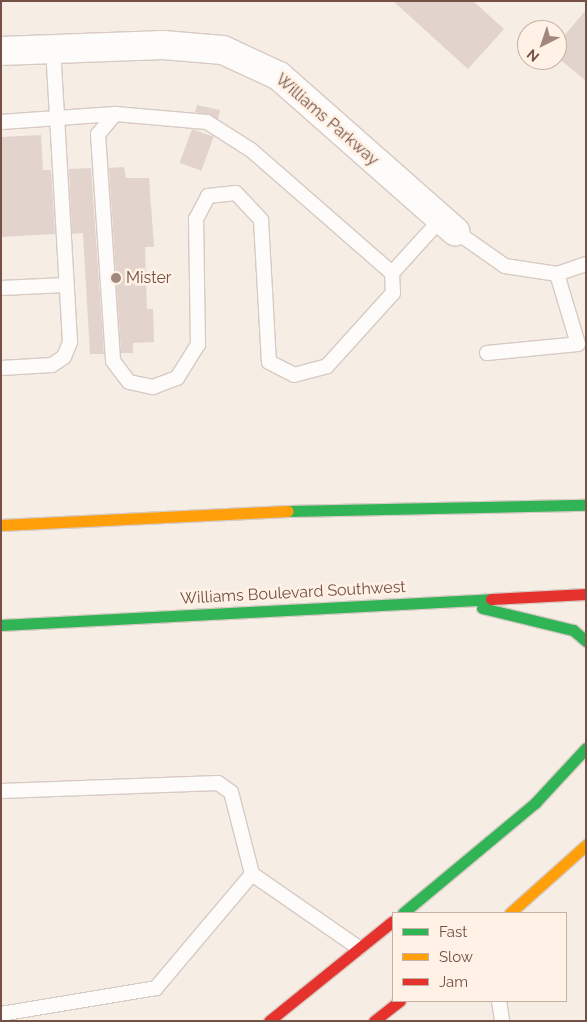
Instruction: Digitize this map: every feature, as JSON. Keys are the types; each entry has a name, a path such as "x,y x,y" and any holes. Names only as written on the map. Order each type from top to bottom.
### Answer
{"main road":[{"path":"544,506 586,497"},
{"path":"1,525 336,509 586,505"},
{"name":"Williams Boulevard Southwest","path":"1,625 586,594"},
{"path":"452,601 573,630 586,641"},
{"path":"404,912 465,866 535,803 584,748"},
{"path":"511,912 586,845"},
{"path":"269,1021 392,922"},
{"path":"374,1021 399,1002"}],"street":[{"name":"Williams Parkway","path":"1,50 163,45 223,50 279,76 448,225"}],"lane":[{"path":"1,368 52,365 64,357 70,342 53,49"},
{"path":"1,122 57,120 115,114 207,122 251,150 392,273 393,293 327,366 294,375 269,362 261,220 236,193 208,196 196,218 198,345 177,378 153,387 130,382 113,361 98,134 115,114"},
{"path":"392,273 448,225 505,266 557,274 586,264"},
{"path":"487,353 582,343 557,274"},
{"path":"1,288 66,285"},
{"path":"1,791 218,783 231,792 252,874 359,948"},
{"path":"1,1014 156,988 252,874"},
{"path":"499,1002 502,1021"}],"building":[{"path":"393,1 473,1 504,29 468,69"},
{"path":"586,10 586,81 567,65 567,32"},
{"path":"197,105 220,110 218,119 195,112"},
{"path":"192,129 214,137 201,171 180,163"},
{"path":"41,135 43,170 51,170 55,234 1,237 1,137"},
{"path":"124,167 126,178 149,178 154,247 145,247 147,309 153,309 154,342 133,343 133,353 121,353 109,168"},
{"path":"91,168 104,354 90,354 83,233 72,234 69,169"}],"traffic: fast":[{"path":"288,511 586,505"},
{"path":"1,625 491,599"},
{"path":"482,608 573,630 586,641"},
{"path":"404,912 535,803 586,748"}],"traffic: slow":[{"path":"1,525 288,511"},
{"path":"511,912 586,845"}],"traffic: jam":[{"path":"491,599 586,594"},
{"path":"269,1021 392,922"},
{"path":"374,1021 399,1002"}],"place":[{"name":"Mister","path":"116,278"}]}
